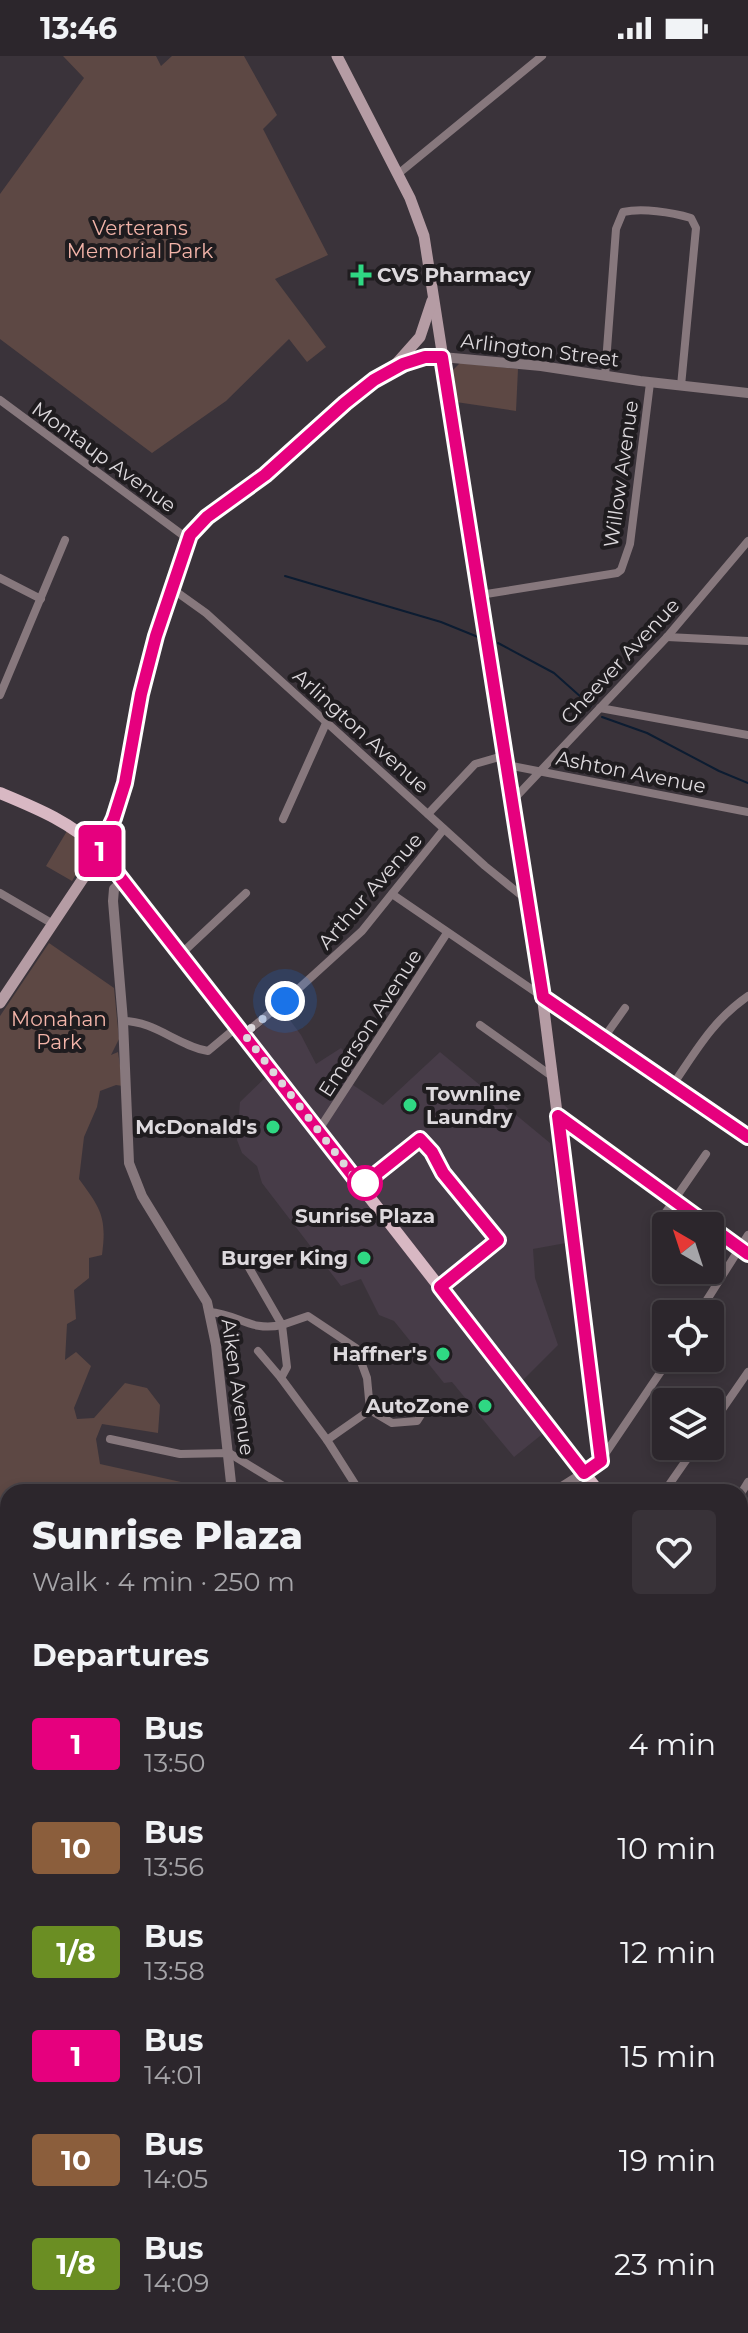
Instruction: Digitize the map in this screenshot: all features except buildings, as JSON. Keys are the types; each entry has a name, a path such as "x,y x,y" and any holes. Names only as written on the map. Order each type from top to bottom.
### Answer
{"main road":[{"path":"337,56 410,198 424,236 543,997 601,1461 584,1473"},
{"path":"390,370 420,337 433,296"},
{"name":"Arlington Street","path":"0,1002 99,850 114,818 125,783 141,694 188,539 207,517 265,475 345,403 390,370 418,359 442,357"},
{"path":"0,793 62,820 99,850 593,1484"}],"street":[{"path":"398,174 542,56"},
{"path":"605,376 616,229 620,215 633,210 682,215 691,218 696,228 681,386"},
{"name":"Arlington Street","path":"442,357 541,366 650,383 748,393"},
{"name":"Willow Avenue","path":"480,595 621,570 630,544 650,383"},
{"name":"Montaup Avenue","path":"0,400 188,539"},
{"path":"0,694 65,540"},
{"name":"Cheever Avenue","path":"513,800 667,637 748,541"},
{"path":"0,578 41,599"},
{"name":"Arlington Avenue","path":"171,588 206,613 509,887 528,900"},
{"path":"667,637 748,641"},
{"path":"600,708 748,735"},
{"path":"283,819 327,721"},
{"path":"428,814 475,764 507,760"},
{"name":"Ashton Avenue","path":"507,760 540,771 748,812"},
{"name":"Arthur Avenue","path":"123,1021 139,1021 197,1049 208,1051 320,970 362,931 444,829"},
{"name":"Aiken Avenue","path":"124,880 114,889 113,901 123,1021 129,1163 142,1196 194,1280 209,1312 216,1345 231,1484"},
{"path":"0,893 53,924"},
{"path":"182,953 246,893"},
{"path":"392,894 748,1137"},
{"name":"Emerson Avenue","path":"318,1131 447,933"},
{"path":"672,1086 699,1042 715,1023 748,996"},
{"path":"603,1039 625,1008"},
{"path":"480,1025 553,1077"},
{"path":"558,1116 744,1250"},
{"path":"666,1212 706,1154"},
{"path":"708,1300 744,1250 748,1235"},
{"path":"248,1266 282,1325 287,1367 281,1378"},
{"path":"209,1312 222,1313 264,1329 308,1316 356,1348 367,1378 370,1410"},
{"path":"258,1351 327,1440 355,1484"},
{"path":"601,1461 661,1372"},
{"path":"724,1407 748,1372"},
{"path":"370,1410 392,1423 417,1421 426,1407"},
{"path":"327,1440 370,1410"},
{"path":"110,1439 180,1454 229,1453 280,1484"},
{"path":"670,1484 686,1460"},
{"path":"567,1484 584,1473"}],"shaded area":[{"path":"281,1008 301,1035 316,1064 341,1048 357,1065 353,1085 383,1105 440,1052 550,1143 566,1243 533,1249 535,1278 558,1345 523,1380 556,1423 514,1457 452,1382 444,1383 394,1321 379,1315 361,1279 341,1286 262,1183 257,1166 242,1153 237,1140 240,1102 267,1076 242,1043"}],"green space":[{"name":"Verterans Memorial Park","path":"63,56 156,56 161,66 172,56 244,56 277,115 263,129 328,255 275,279 326,347 307,362 289,339 226,401 152,453 0,339 0,194 84,78"},
{"path":"460,363 518,369 516,411 456,402 451,372"},
{"path":"67,831 80,844 84,854 72,881 46,866"},
{"name":"Monahan Park","path":"49,943 114,988 119,1039 111,1055 118,1052 123,1086 116,1085 100,1091 97,1107 84,1137 79,1179 101,1214 104,1231 102,1255 89,1258 89,1278 74,1290 76,1319 67,1324 65,1360 76,1352 91,1366 74,1408 77,1419 94,1418 125,1383 147,1388 160,1405 158,1433 102,1424 96,1439 100,1464 190,1484 0,1484 0,1016"}],"waterway":[{"path":"285,576 441,622 478,637"},
{"path":"498,643 554,673 591,706"},
{"path":"602,717 647,733 748,783"}],"bus line":[{"name":"1","path":"748,1137 543,997 442,357 425,357 403,364 374,380 345,403 265,475 207,517 190,535 156,636 141,694 125,783 114,818 99,850 361,1186 420,1139 432,1152 443,1173 498,1240 440,1287 584,1473 601,1461 558,1116 748,1254"}],"place":[{"name":"CVS Pharmacy","path":"361,275"},
{"name":"Townline Laundry","path":"410,1105"},
{"name":"McDonald's","path":"273,1127"},
{"name":"Sunrise Plaza","path":"365,1183"},
{"name":"Burger King","path":"364,1258"},
{"name":"Haffner's","path":"443,1354"},
{"name":"AutoZone","path":"485,1406"}],"route":[{"path":"285,1001 244,1034 361,1186 365,1183"}]}
